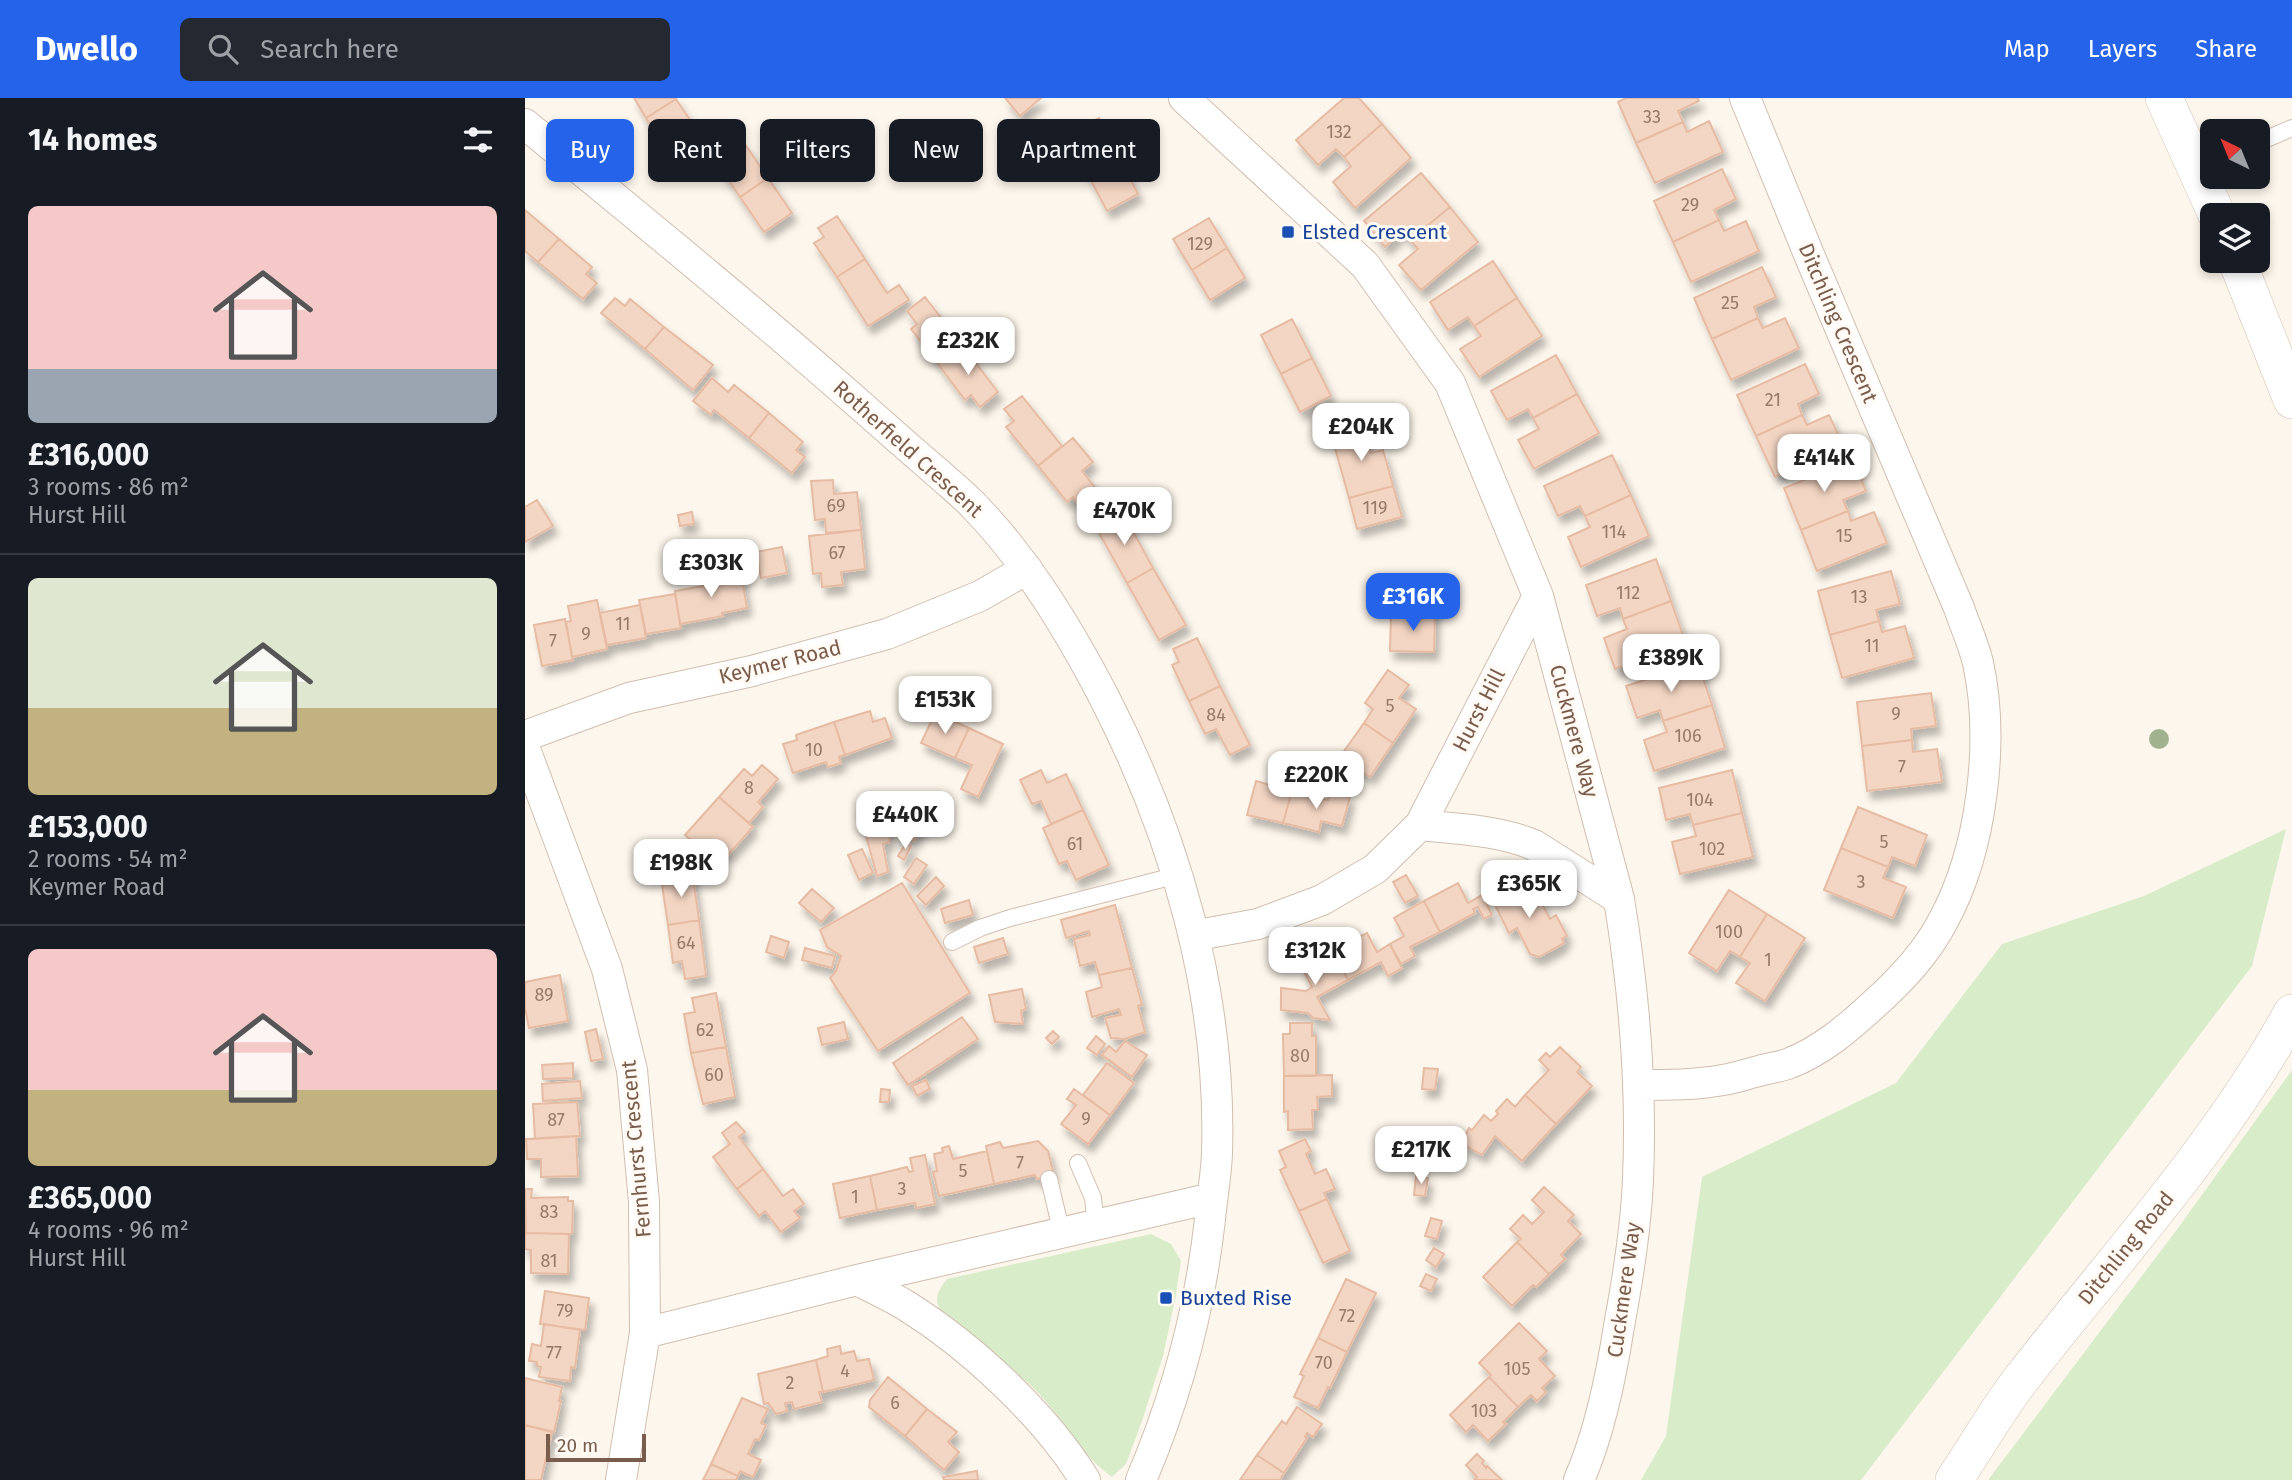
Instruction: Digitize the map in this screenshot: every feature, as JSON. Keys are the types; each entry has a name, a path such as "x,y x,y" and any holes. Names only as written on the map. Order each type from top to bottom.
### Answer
{"street":[{"name":"Ditchling Crescent","path":"1639,1085 1723,1080 1790,1063 1826,1043 1855,1022 1900,980 1924,952 1956,895 1966,865 1987,756 1985,707 1977,662 1959,608 1745,98"},
{"path":"2164,98 2200,160"},
{"name":"Cuckmere Way","path":"1186,99 1365,265 1450,383 1538,596 1619,899 1628,951 1639,1085 1638,1181 1627,1279 1610,1380 1579,1480"},
{"name":"Rotherfield Crescent","path":"525,124 821,371 965,497 1027,569 1079,648 1123,734 1154,804 1178,875 1194,938 1210,1027 1216,1107 1217,1156 1204,1273 1178,1382 1141,1480"},
{"path":"2242,273 2292,400"},
{"name":"Keymer Road","path":"525,736 629,698 752,671 887,634 980,596 1027,569"},
{"name":"Hurst Hill","path":"1194,938 1258,924 1322,900 1375,869 1420,825 1538,596"},
{"name":"Fernhurst Crescent","path":"525,749 607,970 632,1070 644,1202 645,1333 621,1480"},
{"path":"1420,825 1500,834 1521,840 1534,845 1619,899"},
{"name":"Ditchling Road","path":"1954,1480 2020,1380 2219,1131 2292,1013"},
{"path":"645,1333 857,1280 1212,1198"},
{"path":"857,1280 904,1304 995,1374 1036,1417 1085,1480"}],"lane":[{"path":"2270,137 2292,128"},
{"path":"953,942 980,928 1010,918 1178,875"},
{"path":"1078,1163 1093,1198 1096,1225"},
{"path":"1049,1179 1062,1234"}],"green space":[{"path":"2286,829 2252,966 1861,1480 1641,1480 1666,1436 1702,1177 1896,1083 2002,944 2144,896"},
{"path":"2292,1070 2292,1480 1988,1480 2178,1228"},
{"path":"1151,1234 1171,1244 1181,1261 1175,1300 1163,1356 1141,1424 1126,1464 1112,1477 1088,1455 1038,1392 980,1342 946,1319 939,1308 937,1296 947,1279"}],"building":[{"path":"634,98 676,98 676,99 646,118"},
{"path":"1005,98 1041,98 1020,116"},
{"path":"1344,98 1359,98 1382,124 1344,157 1336,149 1318,165 1296,140"},
{"path":"1626,98 1698,98 1699,101 1678,111 1683,122 1636,143 1618,102"},
{"path":"676,99 689,119 648,121 646,118"},
{"path":"1709,121 1723,152 1655,183 1636,143 1683,122 1687,132"},
{"path":"1382,124 1411,158 1355,208 1333,182 1351,166 1344,157"},
{"path":"746,145 760,166 762,182 740,197 730,182 746,182"},
{"path":"1722,169 1736,199 1714,210 1719,220 1673,242 1654,201"},
{"path":"1421,173 1450,207 1410,240 1403,231 1385,247 1364,221"},
{"path":"762,182 771,182 792,213 764,232 740,197"},
{"path":"1092,182 1132,182 1138,194 1107,211"},
{"path":"1450,207 1478,242 1421,290 1399,265 1418,249 1410,240"},
{"path":"525,210 559,239 538,262 525,251"},
{"path":"837,216 865,259 837,277 814,243 824,237 818,228"},
{"path":"1209,218 1227,248 1192,270 1173,239"},
{"path":"1719,220 1724,231 1746,221 1759,251 1691,282 1673,242"},
{"path":"559,239 592,267 586,274 597,283 583,299 538,262"},
{"path":"1227,248 1245,278 1210,300 1192,270"},
{"path":"865,259 887,293 899,285 909,300 868,326 837,277"},
{"path":"1493,261 1517,298 1474,326 1468,317 1448,330 1430,302"},
{"path":"1762,267 1776,297 1754,307 1758,318 1712,339 1694,298"},
{"path":"925,297 962,345 938,364 911,329 917,324 907,311"},
{"path":"615,298 625,306 630,299 664,327 645,349 601,313"},
{"path":"1517,298 1542,336 1479,377 1460,349 1481,336 1474,326"},
{"path":"1758,318 1763,328 1785,318 1799,348 1731,380 1712,339"},
{"path":"1292,319 1312,358 1281,374 1261,335"},
{"path":"664,327 713,365 693,390 645,349"},
{"path":"962,345 998,392 980,407 971,395 965,400 938,364"},
{"path":"1556,355 1577,394 1533,418 1528,409 1507,420 1491,391"},
{"path":"1312,358 1331,396 1300,412 1281,374"},
{"path":"1805,364 1819,394 1798,404 1802,415 1756,436 1737,395"},
{"path":"712,378 728,392 734,385 769,413 749,438 714,410 711,415 693,401"},
{"path":"1577,394 1599,433 1534,469 1518,440 1539,429 1533,418"},
{"path":"1022,396 1062,446 1038,466 1006,427 1014,421 1004,409"},
{"path":"769,413 803,442 796,450 805,457 792,473 749,438"},
{"path":"1802,415 1807,425 1829,415 1843,445 1775,477 1756,436"},
{"path":"1363,425 1371,453 1383,450 1393,486 1349,498 1331,434"},
{"path":"1073,438 1093,462 1082,471 1110,502 1090,518 1073,497 1067,502 1038,466"},
{"path":"1612,455 1631,495 1585,516 1580,506 1558,516 1544,486"},
{"path":"1853,460 1866,491 1843,500 1848,511 1801,530 1784,488"},
{"path":"833,480 834,494 857,492 861,530 826,533 825,519 815,520 811,481"},
{"path":"1393,486 1402,517 1357,529 1349,498"},
{"path":"1631,495 1649,536 1581,567 1568,537 1590,527 1585,516"},
{"path":"537,500 553,526 525,542 525,507"},
{"path":"1122,511 1153,568 1127,583 1095,526"},
{"path":"1848,511 1851,521 1874,512 1887,543 1817,571 1801,530"},
{"path":"692,512 694,524 680,526 678,515"},
{"path":"861,530 865,569 841,572 843,585 822,587 821,573 813,574 809,536"},
{"path":"782,547 787,573 761,578 756,552"},
{"path":"1656,559 1671,601 1623,619 1620,608 1597,616 1586,585"},
{"path":"1153,568 1186,625 1159,640 1127,583"},
{"path":"1891,571 1900,604 1876,610 1879,621 1830,635 1818,591"},
{"path":"741,573 747,608 722,613 723,616 680,624 675,591 703,586 701,580"},
{"path":"1391,578 1435,579 1435,615 1391,615"},
{"path":"675,594 681,628 646,634 639,600"},
{"path":"597,600 607,649 572,657 566,622 571,621 568,606"},
{"path":"1671,601 1686,644 1615,669 1604,638 1627,629 1623,619"},
{"path":"640,605 646,638 607,645 600,613"},
{"path":"1391,615 1435,615 1434,652 1390,651"},
{"path":"565,619 573,660 542,666 534,625"},
{"path":"1879,621 1882,632 1905,626 1914,658 1842,678 1830,635"},
{"path":"1197,638 1220,686 1189,701 1172,665 1179,662 1173,649"},
{"path":"1698,663 1712,705 1663,721 1660,710 1637,718 1626,686"},
{"path":"1388,670 1409,685 1399,698 1416,709 1393,743 1364,723 1373,709 1365,703"},
{"path":"1220,686 1250,745 1230,755 1216,729 1205,734 1189,701"},
{"path":"1931,693 1936,726 1911,729 1912,740 1862,746 1857,702"},
{"path":"1712,705 1725,748 1654,771 1644,740 1667,732 1663,721"},
{"path":"870,711 873,722 885,718 892,738 845,755 834,722"},
{"path":"935,713 969,728 955,758 921,743"},
{"path":"834,722 845,755 839,757 841,763 828,767 826,762 793,773 783,744 797,740 796,735"},
{"path":"1364,723 1393,743 1370,777 1340,757"},
{"path":"969,728 1003,744 978,797 961,789 972,765 955,758"},
{"path":"1912,740 1913,752 1937,749 1942,782 1867,791 1862,746"},
{"path":"762,765 778,779 758,802 763,807 749,823 719,797 744,769 752,776"},
{"path":"1041,770 1047,783 1066,774 1083,810 1051,824 1041,801 1032,804 1020,780"},
{"path":"1732,770 1742,813 1693,825 1690,814 1666,820 1659,788"},
{"path":"1256,781 1292,791 1283,823 1247,815"},
{"path":"1292,791 1328,800 1330,792 1350,797 1342,826 1321,821 1319,832 1283,823"},
{"path":"719,797 753,827 728,855 718,846 709,856 685,835"},
{"path":"1858,807 1927,835 1915,866 1892,857 1888,867 1841,848"},
{"path":"915,808 928,815 914,841 901,834"},
{"path":"1083,810 1109,865 1076,880 1067,861 1059,864 1043,828"},
{"path":"1742,813 1753,857 1680,874 1672,842 1696,836 1693,825"},
{"path":"888,816 890,842 883,844 888,872 877,876 862,821"},
{"path":"906,843 911,846 904,860 898,856"},
{"path":"1841,848 1888,867 1883,878 1906,887 1893,918 1824,890"},
{"path":"862,849 873,873 859,880 848,855"},
{"path":"916,858 927,865 914,884 904,877"},
{"path":"692,871 699,920 668,925 662,885 673,884 672,874"},
{"path":"1406,875 1418,896 1405,903 1393,882"},
{"path":"936,877 944,886 926,905 917,896"},
{"path":"1502,879 1522,889 1528,899 1537,894 1550,919 1556,915 1567,936 1562,939 1564,943 1539,957 1530,954 1517,928 1509,933 1495,905 1507,897 1495,891"},
{"path":"902,883 970,993 878,1051 830,978 836,971 841,956 827,947 820,930"},
{"path":"1458,883 1468,903 1482,895 1492,915 1484,919 1478,907 1473,909 1475,913 1440,932 1424,901"},
{"path":"812,889 834,908 821,922 799,903"},
{"path":"1729,890 1767,914 1740,957 1730,951 1717,971 1689,953"},
{"path":"969,900 973,915 945,923 941,909"},
{"path":"1424,901 1440,932 1410,947 1415,956 1401,964 1390,944 1404,936 1394,918"},
{"path":"1115,905 1132,968 1099,975 1095,962 1080,966 1074,939 1090,935 1089,931 1066,938 1061,920"},
{"path":"1767,914 1805,938 1765,1001 1736,983 1750,963 1740,957"},
{"path":"699,920 706,976 685,979 682,961 673,963 668,925"},
{"path":"1367,933 1377,952 1390,944 1402,968 1388,976 1381,962 1348,980 1333,950"},
{"path":"771,936 789,942 784,958 766,952"},
{"path":"1003,938 1008,954 979,963 974,947"},
{"path":"805,948 835,956 832,968 802,960"},
{"path":"1333,950 1348,980 1317,997 1330,1020 1313,1018 1308,1013 1281,1010 1281,988 1306,991 1312,987 1302,968"},
{"path":"1132,968 1142,1005 1138,1006 1145,1032 1125,1039 1111,1038 1105,1018 1121,1015 1119,1009 1092,1017 1086,992 1102,987 1099,975"},
{"path":"560,975 568,1021 529,1028 525,1008 525,982"},
{"path":"1022,989 1026,1009 1021,1011 1023,1024 995,1022 989,995"},
{"path":"716,993 726,1047 691,1053 684,1014 695,1012 692,998"},
{"path":"962,1017 978,1039 908,1085 893,1063"},
{"path":"844,1022 848,1039 822,1045 818,1028"},
{"path":"1290,1023 1312,1023 1312,1036 1316,1036 1316,1076 1284,1076 1283,1034 1290,1034"},
{"path":"596,1029 603,1059 591,1061 585,1032"},
{"path":"1053,1031 1059,1037 1052,1044 1046,1038"},
{"path":"1096,1036 1105,1044 1097,1055 1087,1048"},
{"path":"1125,1041 1147,1055 1132,1077 1102,1055 1109,1046 1116,1052"},
{"path":"726,1047 735,1097 703,1104 691,1053"},
{"path":"1560,1047 1581,1067 1577,1072 1592,1086 1556,1124 1525,1095 1549,1070 1539,1060 1546,1053 1550,1057"},
{"path":"573,1063 573,1078 543,1079 542,1065"},
{"path":"1107,1063 1134,1083 1110,1115 1083,1095"},
{"path":"1424,1068 1438,1069 1435,1090 1422,1089"},
{"path":"1332,1075 1332,1096 1317,1097 1318,1110 1312,1110 1313,1129 1288,1130 1288,1111 1284,1112 1284,1076"},
{"path":"926,1080 930,1089 917,1096 912,1086"},
{"path":"580,1081 582,1098 543,1101 542,1084"},
{"path":"881,1089 890,1090 889,1102 880,1102"},
{"path":"1074,1089 1110,1115 1088,1144 1061,1124 1076,1105 1067,1099"},
{"path":"1525,1095 1556,1124 1522,1161 1495,1136 1482,1155 1461,1143 1469,1128 1472,1130 1484,1115 1491,1121 1507,1099 1515,1107"},
{"path":"577,1102 580,1136 535,1139 533,1104"},
{"path":"736,1122 745,1132 739,1137 763,1169 737,1189 713,1157 730,1144 722,1133"},
{"path":"576,1136 578,1176 541,1177 541,1159 527,1159 526,1139"},
{"path":"1305,1139 1311,1151 1306,1154 1315,1174 1326,1169 1335,1189 1324,1193 1327,1199 1299,1211 1280,1170 1286,1167 1279,1151"},
{"path":"1038,1141 1048,1151 1054,1175 1037,1179 1035,1175 994,1184 986,1146 1000,1142 1003,1148"},
{"path":"949,1146 953,1159 987,1151 994,1184 939,1196 933,1172 937,1171 934,1154 943,1152 942,1148"},
{"path":"925,1155 935,1204 916,1208 915,1203 877,1210 870,1176 907,1167 909,1172 913,1171 910,1158"},
{"path":"763,1169 783,1196 793,1189 804,1204 794,1211 800,1218 781,1232 765,1211 759,1216 737,1189"},
{"path":"870,1176 877,1210 840,1218 833,1184"},
{"path":"1416,1176 1428,1178 1425,1196 1414,1195"},
{"path":"1544,1187 1574,1215 1568,1221 1581,1234 1561,1255 1565,1259 1549,1274 1517,1242 1521,1239 1510,1229 1523,1215 1532,1224 1544,1212 1532,1200"},
{"path":"525,1189 532,1189 531,1198 568,1197 568,1201 573,1201 572,1234 526,1233"},
{"path":"1327,1199 1350,1251 1323,1263 1299,1211"},
{"path":"1431,1218 1442,1221 1437,1239 1425,1236"},
{"path":"525,1233 569,1234 568,1274 531,1273 531,1250 525,1249"},
{"path":"1517,1242 1549,1274 1536,1287 1533,1285 1512,1306 1483,1277"},
{"path":"1434,1248 1444,1254 1436,1267 1426,1260"},
{"path":"1426,1274 1437,1279 1431,1291 1420,1286"},
{"path":"1346,1279 1376,1293 1347,1352 1318,1338"},
{"path":"545,1291 589,1298 585,1330 540,1324"},
{"path":"1519,1323 1547,1351 1539,1359 1555,1376 1542,1388 1546,1392 1537,1401 1531,1395 1518,1407 1479,1363"},
{"path":"544,1324 580,1330 575,1368 571,1367 570,1381 539,1377 541,1367 537,1366 537,1362 529,1361 532,1344 541,1346"},
{"path":"1318,1338 1347,1352 1318,1408 1294,1397 1304,1376 1300,1374"},
{"path":"840,1346 841,1354 854,1351 857,1361 869,1359 874,1380 823,1392 816,1360 828,1356 827,1349"},
{"path":"816,1360 823,1392 819,1392 822,1402 794,1409 792,1402 785,1403 787,1411 776,1414 768,1403 764,1404 758,1374"},
{"path":"888,1377 927,1409 905,1436 869,1407 870,1400"},
{"path":"1489,1377 1518,1407 1503,1422 1506,1424 1488,1441 1473,1425 1466,1432 1450,1415"},
{"path":"525,1378 562,1387 554,1432 525,1425"},
{"path":"742,1398 768,1409 761,1423 766,1425 748,1454 761,1460 753,1477 740,1471 738,1476 711,1464"},
{"path":"1297,1407 1322,1424 1313,1437 1307,1433 1307,1438 1284,1473 1257,1455 1282,1421 1286,1424"},
{"path":"927,1409 957,1432 948,1442 959,1452 944,1470 905,1436"},
{"path":"525,1425 552,1432 541,1480 525,1480"},
{"path":"1477,1454 1484,1461 1482,1463 1486,1468 1487,1466 1502,1480 1474,1480 1477,1477 1466,1465"},
{"path":"1257,1455 1284,1473 1280,1480 1240,1480"},
{"path":"711,1464 738,1476 736,1480 703,1480"},
{"path":"977,1471 978,1480 944,1480 943,1477"}],"place":[{"name":"Elsted Crescent","path":"1288,232"},
{"name":"Buxted Rise","path":"1166,1298"}]}
